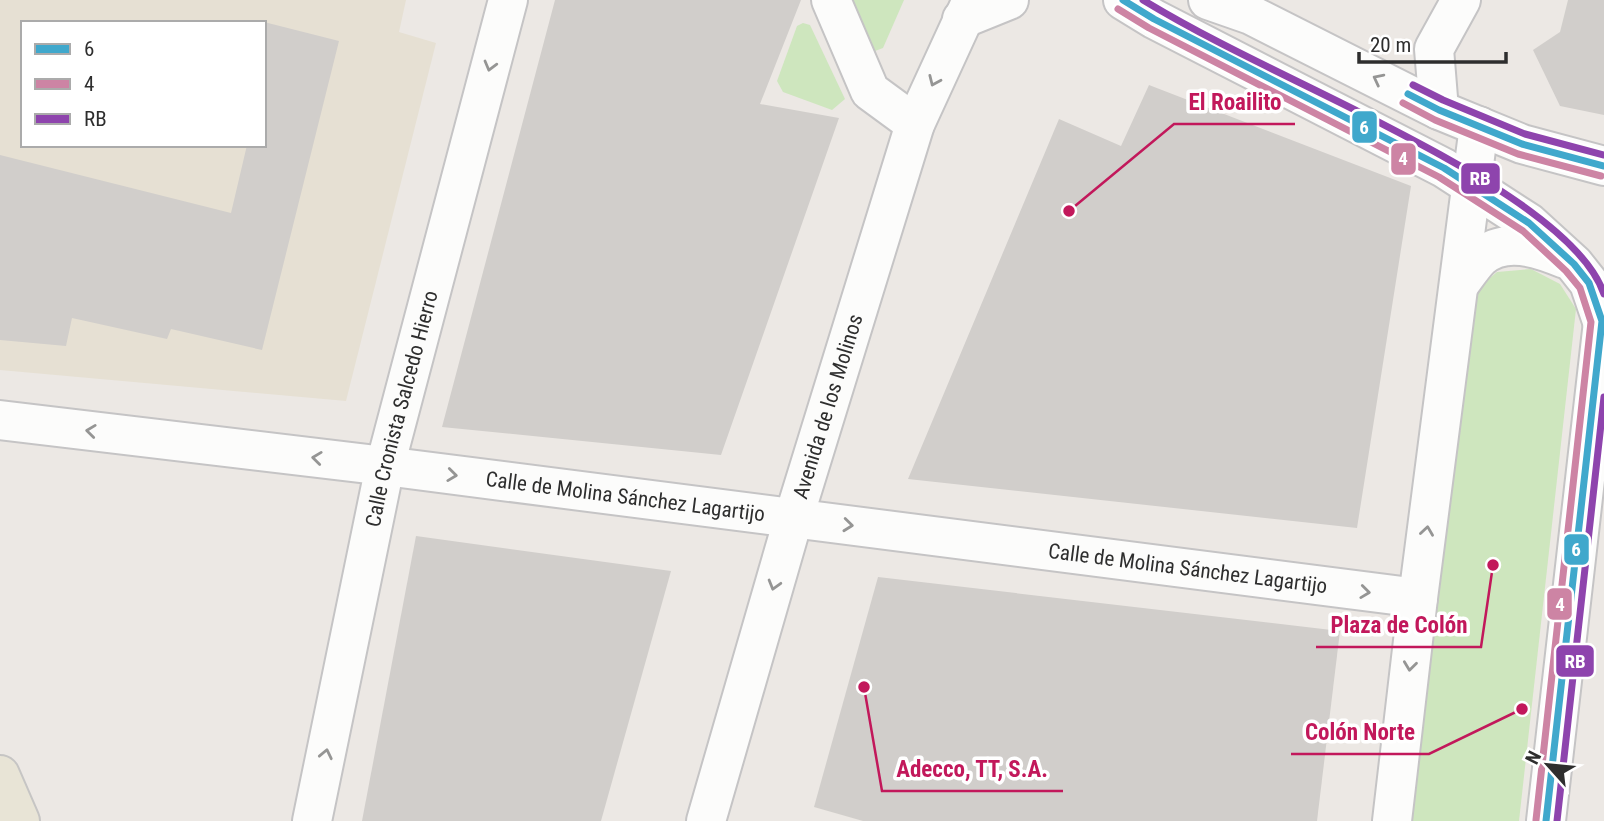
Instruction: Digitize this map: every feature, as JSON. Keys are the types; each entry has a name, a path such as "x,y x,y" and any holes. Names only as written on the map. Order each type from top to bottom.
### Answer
{"main road":[{"path":"0,775 20,821"}],"street":[{"name":"Calle Cronista Salcedo Hierro","path":"312,821 385,467 508,0"},
{"path":"831,0 870,91 915,124"},
{"path":"967,10 1009,0"},
{"path":"1123,0 1154,19 1444,168 1529,223 1574,264 1589,283 1603,317 1546,821"},
{"path":"1208,0 1247,7 1439,110 1479,127 1522,144 1604,166"},
{"path":"1439,110 1434,49 1461,0"},
{"name":"Avenida de los Molinos","path":"706,821 793,520 915,124 967,10"},
{"path":"1392,821 1479,127"},
{"path":"1459,285 1482,257 1509,245 1541,248 1574,264"},
{"name":"Calle de Molina Sánchez Lagartijo","path":"0,420 1418,598"}],"shaded area":[{"path":"0,0 406,0 399,32 436,43 346,401 0,370"}],"green space":[{"path":"846,0 904,0 883,48 875,51 866,49"},
{"path":"803,23 810,25 845,99 832,110 783,92 777,81 797,26"},
{"path":"1531,269 1560,284 1576,309 1519,821 1409,821 1470,295 1497,272"}],"building":[{"path":"555,0 801,0 760,104 839,118 721,455 442,427"},
{"path":"1568,0 1604,0 1604,115 1560,106 1533,50 1560,32"},
{"path":"266,23 339,41 262,350 171,329 167,339 72,318 66,346 0,340 0,155 231,213 247,147 266,147"},
{"path":"1149,85 1411,186 1357,528 908,479 1059,119 1121,146"},
{"path":"416,536 671,571 601,821 362,821"},
{"path":"878,577 1340,631 1317,821 863,821 814,807"}],"transit line":[{"name":"6","path":"1123,0 1154,19 1444,168 1529,223 1574,264 1589,283 1602,321 1546,821"},
{"name":"RB","path":"1143,0 1223,44 1424,146 1498,189 1565,240 1589,267 1604,294"},
{"name":"4","path":"1118,9 1149,28 1439,177 1523,231 1566,271 1580,288 1591,322 1536,820"},
{"name":"RB","path":"1413,85 1525,134 1604,155"},
{"name":"6","path":"1408,94 1439,110 1522,144 1604,166"},
{"name":"4","path":"1403,103 1435,120 1518,154 1601,176"},
{"name":"RB","path":"1557,821 1604,397"}],"place":[{"name":"El Roailito","path":"1069,211"},
{"name":"Plaza de Colón","path":"1493,565"},
{"name":"Adecco, TT, S.A.","path":"864,687"},
{"name":"Colón Norte","path":"1522,709"}]}
